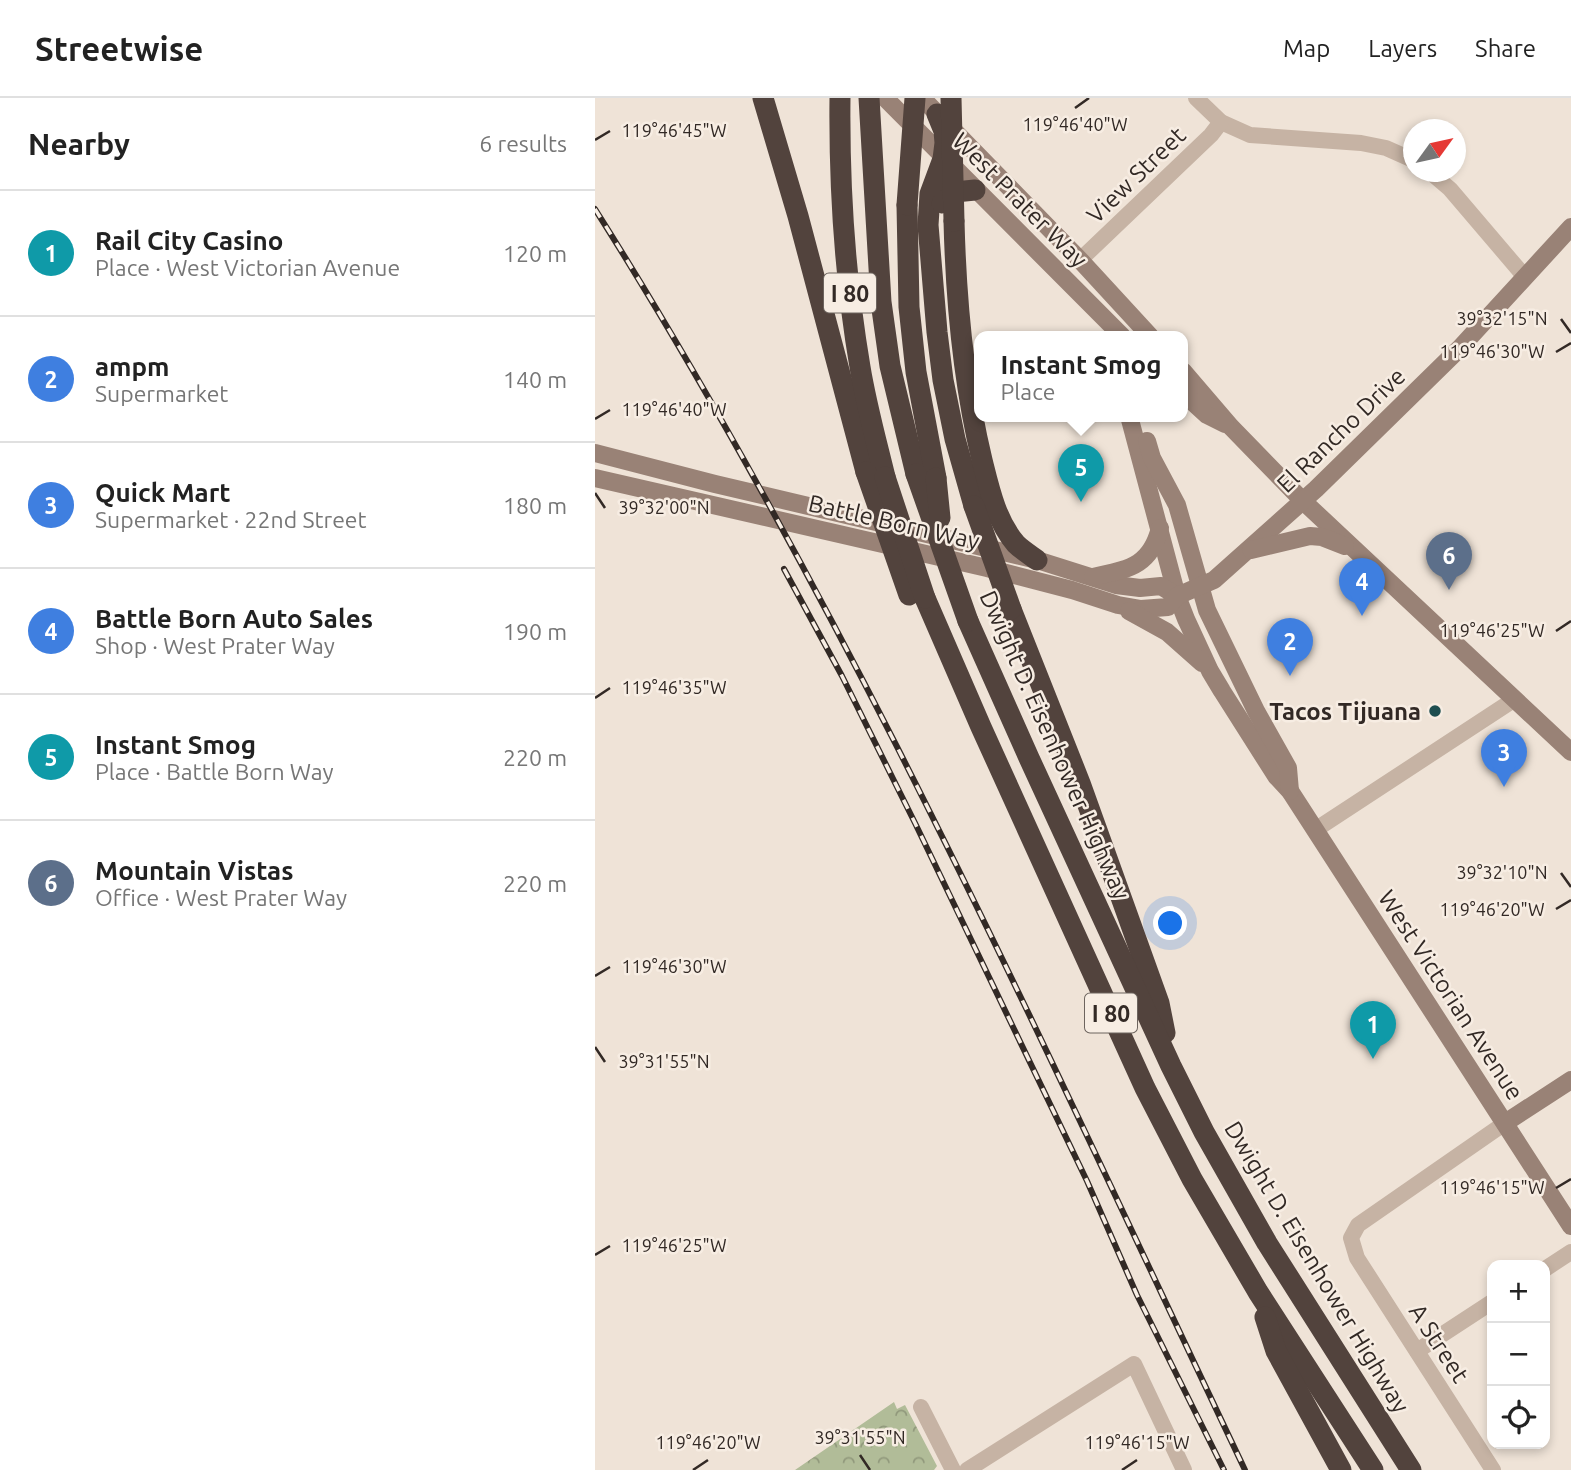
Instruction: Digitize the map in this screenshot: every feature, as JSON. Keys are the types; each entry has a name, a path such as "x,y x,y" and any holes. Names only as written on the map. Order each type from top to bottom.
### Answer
{"highway":[{"path":"763,98 876,475"},
{"name":"Dwight D. Eisenhower Highway","path":"869,98 881,302 890,366 926,476 944,555 968,621 1171,1066 1204,1132 1266,1242 1411,1470"},
{"path":"915,98 907,205 909,307 926,476"},
{"name":"I 80","path":"840,102 843,230 876,475 917,597 981,727 1145,1088 1192,1179 1258,1292 1373,1470"},
{"path":"944,106 943,159 928,207 943,380 955,439 974,506 1011,609 1080,783 1159,1003 1171,1066"},
{"path":"944,106 954,221 956,297 974,421"},
{"path":"931,252 935,218 940,204 955,192 975,190"},
{"path":"974,422 987,481 1003,523 1017,544 1037,560"},
{"path":"1258,1292 1276,1352 1341,1470"}],"main road":[{"name":"West Prater Way","path":"884,98 1117,331"},
{"name":"West Prater Way","path":"922,98 944,106 1139,328"},
{"name":"El Rancho Drive","path":"1188,592 1214,580 1303,501 1431,377 1571,227"},
{"path":"1071,283 1085,306 1108,331"},
{"path":"1188,378 1231,427 1303,501 1571,752"},
{"path":"1188,398 1207,415 1231,427"},
{"name":"West Victorian Avenue","path":"1131,422 1160,528 1188,592 1210,671 1571,1226"},
{"name":"West Victorian Avenue","path":"1142,422 1152,458 1177,505 1188,592 1210,616 1251,702 1288,768 1290,791"},
{"name":"Battle Born Way","path":"595,453 1037,560 1116,585 1140,588 1161,586 1188,592"},
{"name":"Battle Born Way","path":"595,478 987,568 1118,605 1141,609 1168,607 1188,592"},
{"path":"1091,577 1126,569 1138,563 1149,555 1156,545 1160,528"},
{"path":"1248,551 1310,536 1322,537 1354,550"},
{"path":"1118,605 1167,632 1210,671"},
{"path":"1505,1123 1571,1080"}],"street":[{"path":"1196,98 1221,122 1250,135 1361,143 1386,148 1403,156"},
{"name":"View Street","path":"1080,260 1211,135 1221,122"},
{"path":"1442,182 1525,278"},
{"path":"1315,830 1515,699"},
{"name":"A Street","path":"1493,1470 1357,1258 1351,1238 1358,1225 1505,1123"},
{"path":"1550,1266 1571,1252"},
{"path":"1417,1351 1487,1305"},
{"path":"967,1470 1134,1364 1184,1470"},
{"path":"921,1407 953,1470"}],"green space":[{"path":"894,1402 897,1409 905,1405 937,1466 934,1470 795,1470"}],"railway":[{"path":"595,209 687,361 775,515 858,672 1017,989 1245,1470"},
{"path":"784,569 842,676 915,823 1087,1181 1137,1295 1224,1470"}],"place":[{"name":"Instant Smog","path":"1081,502"},
{"name":"Mountain Vistas","path":"1449,590"},
{"name":"Battle Born Auto Sales","path":"1362,616"},
{"name":"ampm","path":"1290,676"},
{"name":"Tacos Tijuana","path":"1435,711"},
{"name":"Quick Mart","path":"1504,787"},
{"name":"Rail City Casino","path":"1373,1059"}]}
